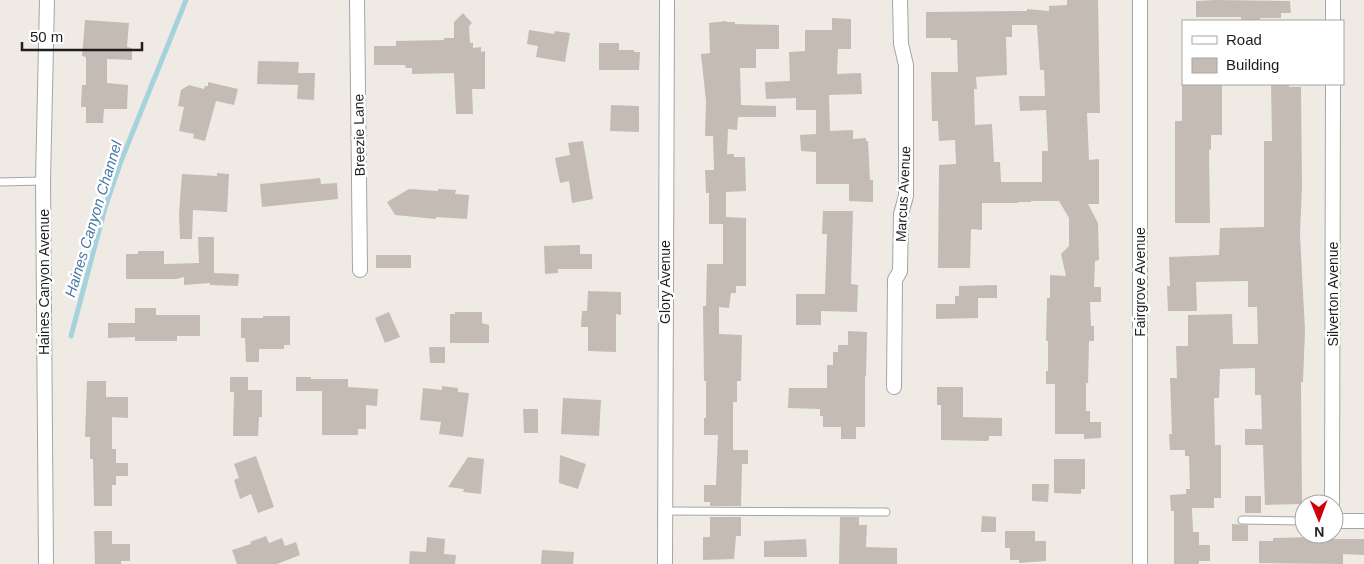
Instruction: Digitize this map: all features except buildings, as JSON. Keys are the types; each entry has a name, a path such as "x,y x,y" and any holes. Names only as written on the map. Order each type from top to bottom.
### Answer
{"street":[{"name":"Haines Canyon Avenue","path":"46,564 43,181 47,0"},
{"name":"Breezie Lane","path":"357,0 360,270"},
{"name":"Glory Avenue","path":"665,564 667,0"},
{"name":"Marcus Avenue","path":"894,387 896,280 900,271 901,214 906,196 906,65 901,44 900,0"},
{"name":"Fairgrove Avenue","path":"1140,0 1140,564"},
{"path":"1333,0 1333,20"},
{"name":"Silverton Avenue","path":"1332,494 1333,85"},
{"path":"1344,521 1364,521"}],"lane":[{"path":"0,182 43,181"},
{"path":"665,511 886,512"},
{"path":"1242,520 1294,520"}],"waterway":[{"name":"Haines Canyon Channel","path":"71,336 105,208 121,161 186,0"}]}
